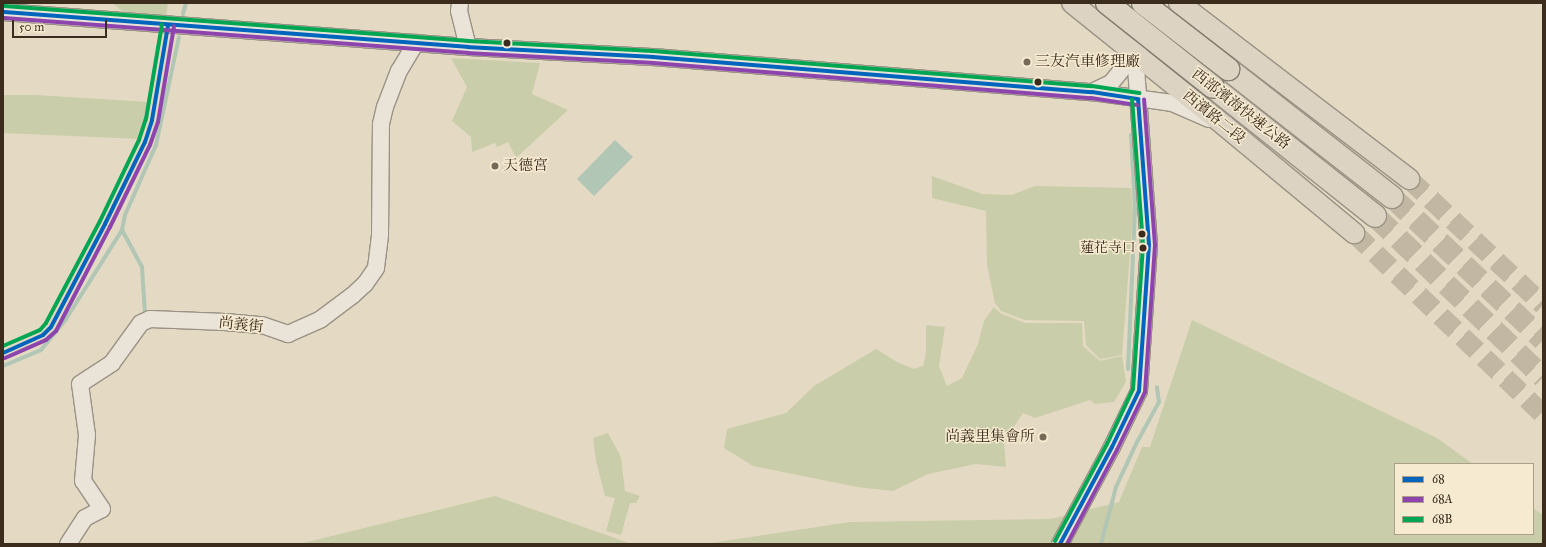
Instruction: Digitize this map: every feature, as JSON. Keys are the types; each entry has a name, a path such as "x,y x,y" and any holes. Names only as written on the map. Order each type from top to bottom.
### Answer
{"highway":[{"name":"西部濱海快速公路","path":"1106,3 1375,216"},
{"name":"西部濱海快速公路","path":"1142,3 1392,197"}],"main road":[{"name":"西濱路二段","path":"1072,3 1225,126 1354,233"},
{"path":"1179,3 1408,179"}],"street":[{"path":"460,3 459,11 468,47"},
{"path":"1092,92 1111,83 1171,3"},
{"path":"3,12 468,47 653,57 1092,92 1172,103 1225,126"},
{"name":"尚義街","path":"68,544 85,518 102,509 83,481 87,435 80,384 112,363 141,323 150,319 225,322 262,325 288,334 321,319 352,296 365,284 376,268 380,235 381,124 385,107 399,72 416,42"},
{"path":"1060,544 1112,447 1139,391 1149,245 1135,53"}],"shaded area":[{"path":"112,3 168,3 166,17 126,14"},
{"path":"451,58 540,63 532,94 568,110 516,158 508,142 497,147 495,143 472,152 471,137 452,121 467,87"},
{"path":"3,95 36,95 149,102 141,139 3,133"},
{"path":"615,140 633,157 594,196 577,179"},
{"path":"932,176 982,194 1011,195 1035,186 1131,188 1133,214 1122,355 1100,359 1086,345 1084,321 1025,320 1001,311 995,303 987,265 986,211 932,198"},
{"path":"994,307 1000,313 1025,323 1082,323 1083,346 1100,361 1122,356 1126,382 1114,402 1095,404 1090,400 1035,418 1023,413 1004,442 1006,467 976,464 928,474 893,491 857,487 753,466 724,448 727,429 786,413 814,386 876,349 897,362 914,369 923,366 926,354 926,325 945,327 939,366 947,386 962,378 978,344 984,321"},
{"path":"1192,320 1437,438 1472,463 1394,463 1394,535 1534,535 1534,509 1543,515 1543,544 704,544 850,522 1051,519 1119,502 1142,447 1150,447"},
{"path":"608,433 621,457 625,491 640,496 636,503 630,503 621,535 606,531 615,498 605,496 596,461 593,438"},
{"path":"495,496 632,544 299,544"}],"waterway":[{"path":"183,14 186,3"},
{"path":"145,314 142,267 122,230 125,215 156,145 179,37"},
{"path":"1128,369 1135,209 1131,135"},
{"path":"3,366 41,350 66,319 122,230"},
{"path":"1101,544 1116,487 1136,444 1159,402 1157,387"}],"tunnel":[{"path":"1409,179 1543,305"},
{"path":"1392,197 1543,340"},
{"path":"1375,216 1543,377"},
{"path":"1354,233 1543,414"}],"transit line":[{"name":"68B","path":"3,6 468,41 653,51 1092,86 1139,93"},
{"name":"68","path":"3,12 468,47 653,57 1092,92 1138,99"},
{"name":"68A","path":"3,18 468,53 653,63 1091,98 1137,105"},
{"name":"68B","path":"3,346 40,330 46,323 100,221 139,140 146,119 162,24"},
{"name":"68","path":"3,353 43,335 51,327 105,224 145,142 152,120 168,25"},
{"name":"68A","path":"5,358 46,340 56,331 110,227 150,145 158,122 174,26"},
{"name":"68B","path":"1055,541 1107,444 1133,389 1143,245 1132,99"},
{"name":"68","path":"1060,544 1112,447 1139,391 1149,245 1138,99"},
{"name":"68A","path":"1067,544 1117,450 1145,392 1155,245 1144,99"}],"place":[{"name":"三友汽車修理廠","path":"1027,62"},
{"name":"天德宮","path":"495,166"},
{"name":"蓮花寺口","path":"1143,248"},
{"name":"尚義里集會所","path":"1043,437"}]}
